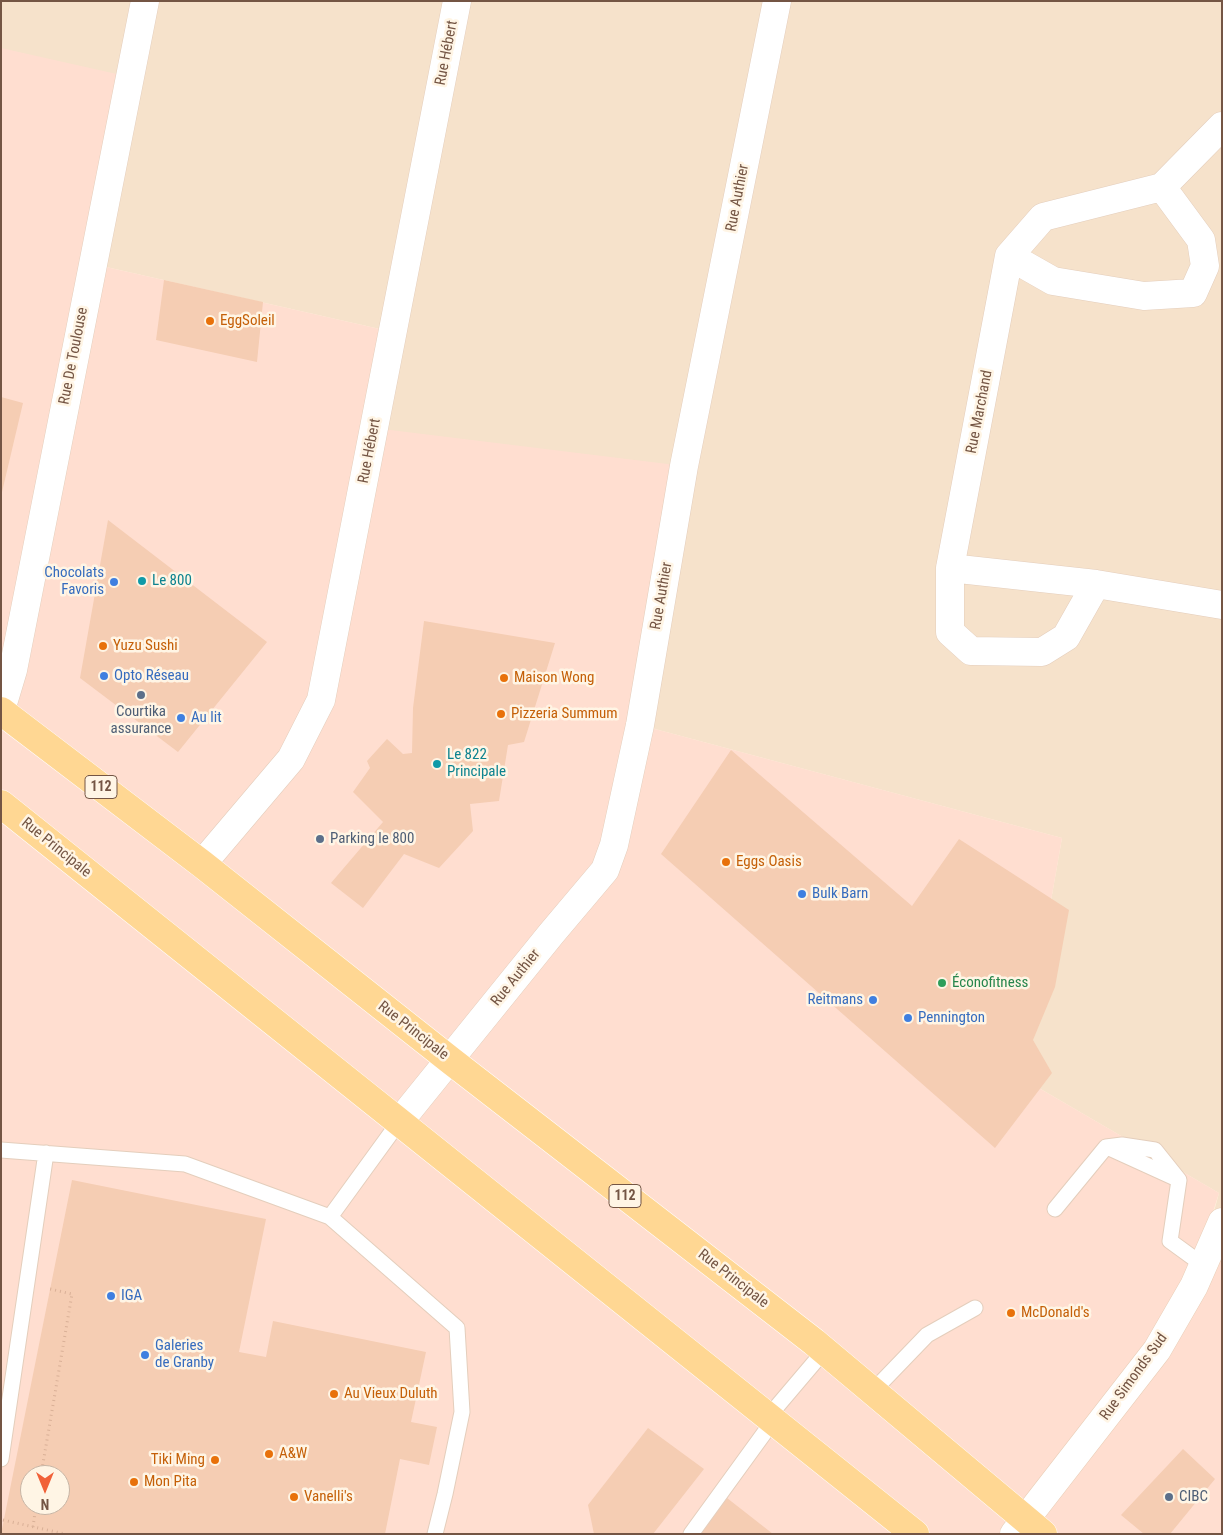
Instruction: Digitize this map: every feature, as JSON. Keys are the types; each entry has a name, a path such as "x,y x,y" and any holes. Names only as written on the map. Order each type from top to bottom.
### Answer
{"main road":[{"name":"Rue Principale","path":"1,710 202,864 824,1351 873,1391 1028,1529"},
{"name":"Rue Principale","path":"1,804 915,1534"}],"street":[{"name":"Rue De Toulouse","path":"1,710 12,670 145,1"},
{"name":"Rue Hébert","path":"202,864 291,759 321,700 458,1"},
{"name":"Rue Authier","path":"398,1122 605,870 614,845 640,725 684,466 777,1"},
{"path":"1009,256 1053,281 1144,296 1193,293 1205,266 1200,240 1162,187 1222,126"},
{"name":"Rue Marchand","path":"1096,584 1066,637 1042,652 971,651 950,632 950,568 1009,256 1042,216 1162,187"},
{"path":"950,568 1096,584 1222,605"},
{"name":"Rue Simonds Sud","path":"1028,1529 1157,1350 1194,1286 1222,1222"}],"lane":[{"path":"330,1217 398,1122"},
{"path":"1055,1209 1106,1147 1122,1145 1155,1150 1179,1180 1170,1241 1203,1265"},
{"path":"1,1150 185,1164 330,1217 457,1328 462,1412 435,1534"},
{"path":"1,1459 46,1153"},
{"path":"873,1391 926,1335 976,1308"},
{"path":"691,1534 771,1419 824,1351"}],"path":[{"path":"43,1465 72,1294 50,1289"},
{"path":"33,1527 35,1515"},
{"path":"4,1520 65,1534"}],"shaded area":[{"path":"1,1 1222,1 1222,1222 1194,1286 1219,1193 1020,1077 1062,838 640,725 374,428 393,332 93,264 1,53"},
{"path":"1,48 130,77 93,264 393,332 374,428 684,466 640,725 1062,838 1020,1077 1219,1193 1185,1300 1222,1222 1222,1534 1,1534"}],"building":[{"name":"EggSoleil","path":"164,280 263,302 257,362 156,340"},
{"path":"1,397 23,403 2,492 1,492"},
{"name":"Le 800","path":"108,520 267,642 178,752 80,678"},
{"name":"Le 822 Principale","path":"424,621 555,643 524,742 508,745 499,801 470,804 473,831 439,868 404,854 363,908 331,883 383,822 353,792 370,768 367,761 387,739 403,754 412,753 413,708"},
{"path":"731,750 912,906 959,839 1069,910 1055,987 1033,1040 1052,1073 995,1148 661,854"},
{"name":"Galeries de Granby","path":"72,1180 266,1219 239,1352 266,1357 273,1321 426,1352 411,1422 437,1427 429,1465 400,1459 385,1534 1,1534"},
{"path":"648,1428 704,1469 653,1534 594,1534 588,1505"},
{"name":"CIBC","path":"1183,1449 1215,1479 1170,1534 1144,1534 1121,1515"},
{"path":"727,1498 773,1534 701,1534"}],"place":[{"name":"EggSoleil","path":"210,321"},
{"name":"Le 800","path":"142,581"},
{"name":"Chocolats Favoris","path":"114,582"},
{"name":"Yuzu Sushi","path":"103,646"},
{"name":"Opto Réseau","path":"104,676"},
{"name":"Maison Wong","path":"504,678"},
{"name":"Courtika assurance","path":"141,695"},
{"name":"Pizzeria Summum","path":"501,714"},
{"name":"Au lit","path":"181,718"},
{"name":"Le 822 Principale","path":"437,764"},
{"name":"Parking le 800","path":"320,839"},
{"name":"Eggs Oasis","path":"726,862"},
{"name":"Bulk Barn","path":"802,894"},
{"name":"Éconofitness","path":"942,983"},
{"name":"Reitmans","path":"873,1000"},
{"name":"Pennington","path":"908,1018"},
{"name":"IGA","path":"111,1296"},
{"name":"McDonald's","path":"1011,1313"},
{"name":"Galeries de Granby","path":"145,1355"},
{"name":"Au Vieux Duluth","path":"334,1394"},
{"name":"A&W","path":"269,1454"},
{"name":"Tiki Ming","path":"215,1460"},
{"name":"Mon Pita","path":"134,1482"},
{"name":"Vanelli's","path":"294,1497"},
{"name":"CIBC","path":"1169,1497"}]}
